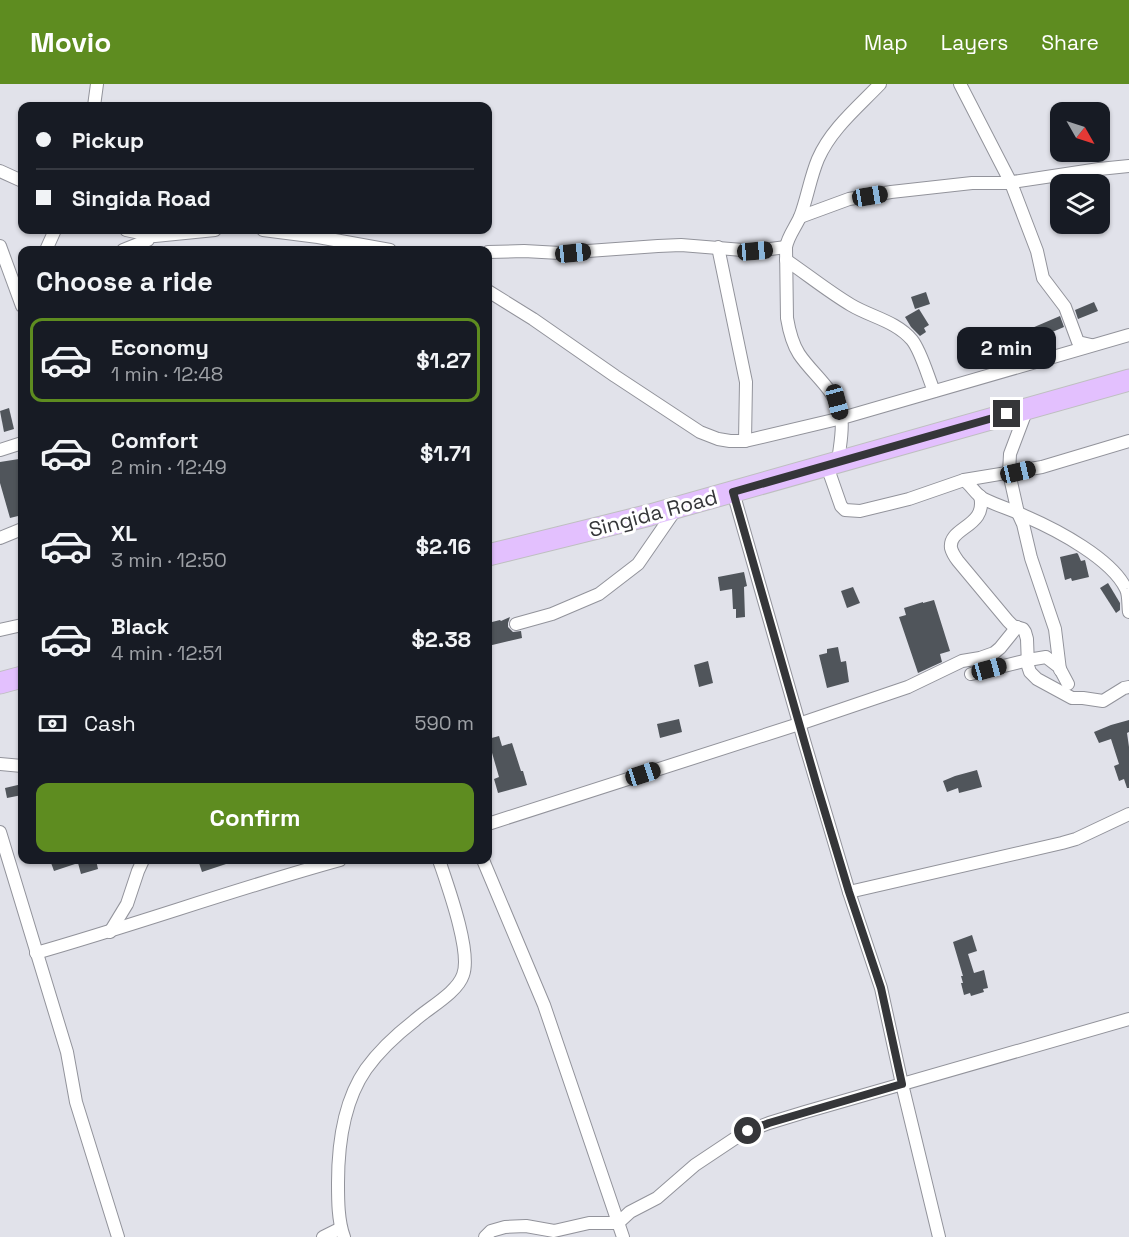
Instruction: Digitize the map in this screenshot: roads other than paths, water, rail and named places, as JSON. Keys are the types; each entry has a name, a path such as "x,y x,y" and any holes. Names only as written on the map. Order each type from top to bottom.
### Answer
{"highway":[{"name":"Singida Road","path":"492,554 676,508 1129,380"},
{"path":"0,683 18,678"}],"street":[{"path":"95,102 97,84"},
{"path":"880,84 842,123 824,148 800,217 789,237 786,253 787,318 791,336 799,354 837,402 842,418 832,465 841,506 852,512 860,511 909,499 964,480 1042,467 1129,441"},
{"path":"960,84 1011,183 1037,252 1043,278 1065,307 1078,342 1094,345"},
{"path":"800,217 849,199 926,187 1011,183 1129,166"},
{"path":"0,171 18,179"},
{"path":"133,234 148,242 193,234"},
{"path":"294,234 368,246"},
{"path":"0,246 18,295"},
{"path":"492,252 524,251 560,254 658,246 786,253 853,307 891,324 912,340 934,391"},
{"path":"718,248 746,382 745,441"},
{"path":"492,293 700,432 718,440 730,441 745,441 842,418 1129,335"},
{"path":"1027,409 1010,454 1008,473 1031,558 1055,629 1060,670"},
{"path":"0,450 18,444"},
{"path":"964,480 980,496 1073,541 1097,557 1120,580 1127,591 1129,612"},
{"path":"733,492 849,892 881,988 939,1237"},
{"path":"980,496 982,506 980,513 970,525 954,537 951,541 951,550 1008,621 1025,632 1030,672 1036,679 1072,698 1103,701 1129,687"},
{"path":"516,624 552,614 599,594 638,564 676,508"},
{"path":"0,538 18,531"},
{"path":"0,630 18,626"},
{"path":"492,823 909,687 962,661 987,656 1000,648 1017,627"},
{"path":"971,674 1046,657 1060,670 1068,684"},
{"path":"0,764 18,766"},
{"path":"849,892 1062,843 1129,814"},
{"path":"0,832 67,1052 76,1101 118,1237"},
{"path":"110,932 127,904 141,864"},
{"path":"36,953 326,864"},
{"path":"323,1237 342,1233 338,1160 342,1133 356,1086 384,1047 452,990 460,982 464,973 463,943 440,864"},
{"path":"485,864 544,1005 623,1237"},
{"path":"485,1237 496,1229 515,1226 538,1227 555,1231 589,1223 618,1222 630,1212 657,1198 707,1156 748,1131 1129,1019"}]}
